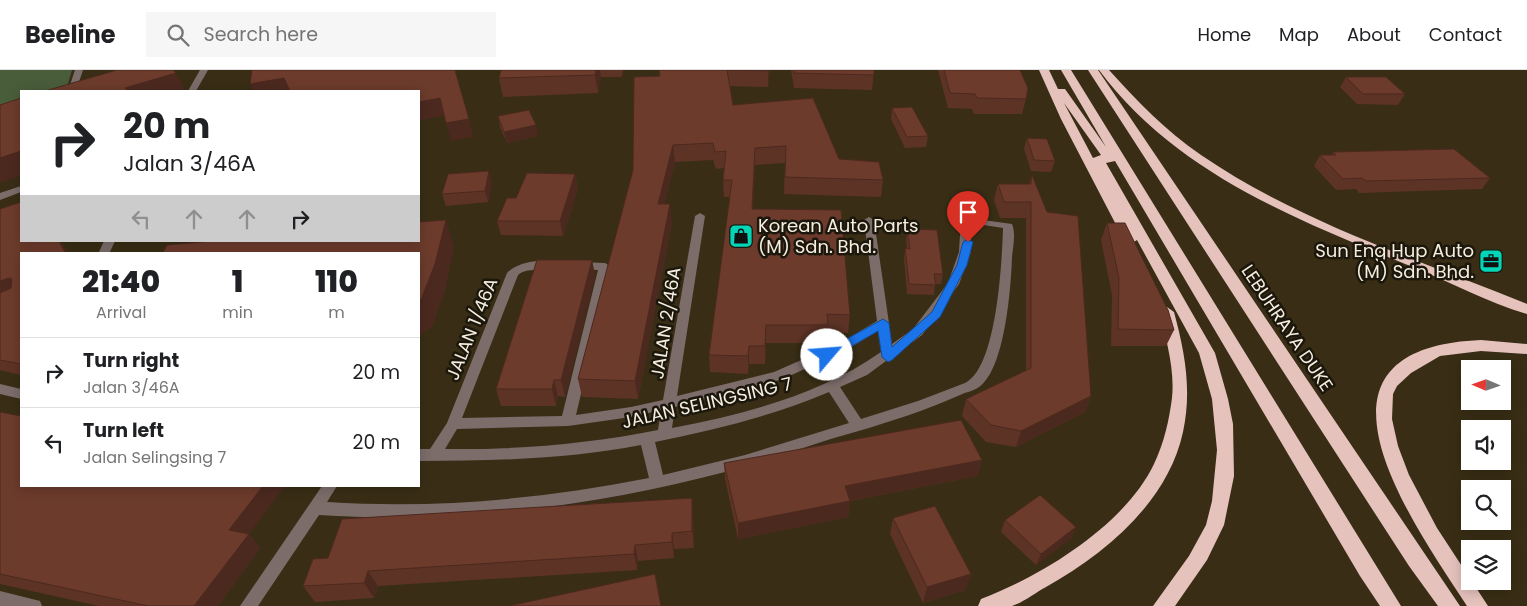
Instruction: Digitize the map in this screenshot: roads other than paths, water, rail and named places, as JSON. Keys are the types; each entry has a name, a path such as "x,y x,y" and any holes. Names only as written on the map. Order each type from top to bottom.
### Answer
{"highway":[{"path":"1066,70 1367,570 1391,606"},
{"name":"LEBUHRAYA DUKE","path":"1093,70 1416,560 1450,606"},
{"path":"1104,70 1123,94 1149,120 1182,148 1224,177 1271,203 1320,225 1527,309"},
{"path":"1049,74 1184,266"},
{"path":"1049,74 1066,119 1147,272"},
{"path":"1049,74 1207,353 1217,378 1223,406 1225,467 1220,507 1206,546 1163,606"},
{"path":"988,606 1002,601 1064,566 1105,538 1136,508 1156,475 1173,440 1181,399 1178,351 1160,297"},
{"path":"1478,606 1410,499 1387,442 1385,393 1396,376 1419,358 1440,351 1464,347 1504,346 1527,349"}],"street":[{"path":"72,90 79,70"},
{"path":"193,90 204,70"},
{"path":"0,197 20,189"},
{"name":"JALAN 2/46A","path":"664,435 700,216"},
{"name":"JALAN SELINGSING 7","path":"420,454 539,452 647,439 769,410 834,387 888,357 936,314 951,290 962,265 968,242 965,219 1008,226 1004,302 988,368 978,382 935,402 858,426"},
{"path":"870,220 888,357"},
{"name":"JALAN 1/46A","path":"434,455 453,424 513,273 518,267 605,266 568,421"},
{"path":"453,424 568,421 631,412 671,401 736,388 778,376 844,346 883,323"},
{"path":"316,508 355,511 472,508 555,500 706,471 858,426 834,387"},
{"path":"0,389 20,394"},
{"path":"647,439 657,481"},
{"path":"248,606 329,487"},
{"path":"0,599 34,606"}],"place":[{"name":"Korean Auto Parts (M) Sdn. Bhd.","path":"741,236"},
{"name":"Sun Eng Hup Auto (M) Sdn. Bhd.","path":"1491,261"}]}
